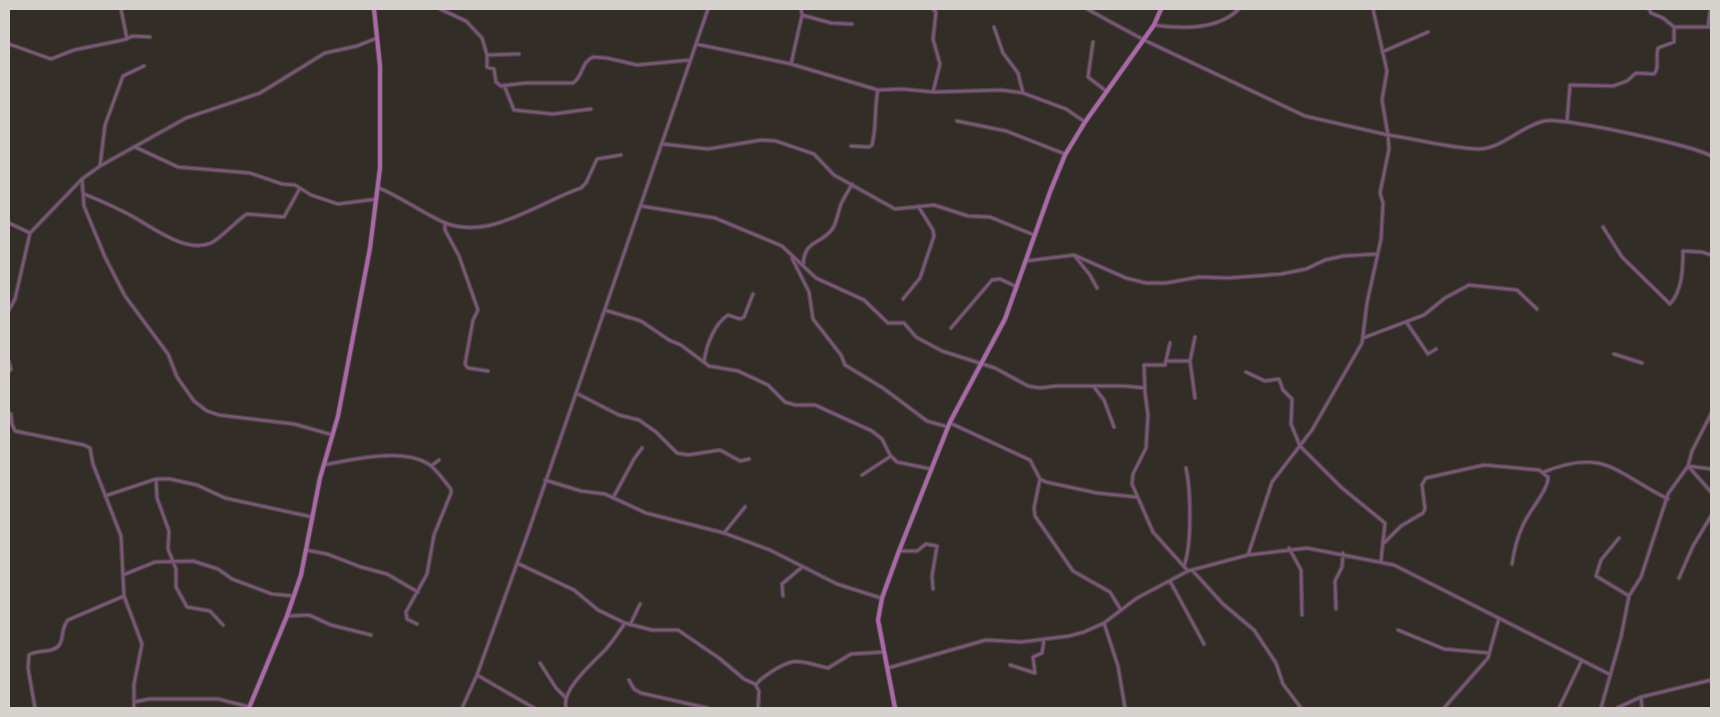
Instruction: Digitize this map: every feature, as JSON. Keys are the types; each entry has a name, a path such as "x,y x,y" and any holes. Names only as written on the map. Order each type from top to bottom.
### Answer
{"main road":[{"path":"249,708 294,596 306,550 323,465 333,435 370,248 379,188 380,101 374,9"},
{"path":"894,708 888,668 878,628 882,598 899,551 949,425 1005,319 1065,155 1085,122 1154,25 1161,9"}],"street":[{"path":"122,9 127,39"},
{"path":"440,9 466,21 482,38 487,55 487,67 494,69 496,82 504,86 525,83 573,83 578,80 584,63 593,57 607,58 637,65 690,60"},
{"path":"462,708 477,675 517,563 708,9"},
{"path":"791,64 802,14 801,9"},
{"path":"933,9 936,12 933,39 940,64 933,92"},
{"path":"1087,9 1144,40 1305,116 1451,148 1480,149 1495,145 1544,121 1567,121 1676,145 1711,156"},
{"path":"1154,25 1174,28 1203,26 1230,16 1238,9"},
{"path":"1248,555 1272,482 1300,446 1355,358 1363,338 1366,310 1381,239 1383,209 1380,194 1389,150 1382,100 1387,71 1373,9"},
{"path":"1649,9 1651,13 1663,18 1674,27 1710,27 1710,12"},
{"path":"802,14 831,23 852,24"},
{"path":"994,27 1003,53 1018,73 1023,93"},
{"path":"1567,121 1570,85 1613,86 1627,81 1636,73 1654,74 1657,71 1655,60 1658,48 1674,42 1674,27"},
{"path":"1382,52 1428,32"},
{"path":"9,44 51,59 74,50 127,39 137,35 150,37"},
{"path":"9,310 14,299 30,234 82,179 100,166 195,114 260,93 325,53 357,46 377,38"},
{"path":"1093,42 1088,77 1107,92"},
{"path":"696,44 791,64 878,90 902,89 933,92 1001,90 1023,93 1066,109 1085,122"},
{"path":"487,55 519,54"},
{"path":"100,166 105,125 123,76 144,66"},
{"path":"504,86 513,110 554,114 591,109"},
{"path":"851,146 869,147 872,145 877,122 876,103 878,90"},
{"path":"957,121 1006,131 1065,155"},
{"path":"663,144 708,149 761,140 776,141 814,154 834,175 895,209 934,205 968,216 990,217 1035,236"},
{"path":"135,146 178,167 250,173 300,188 311,195 338,204 377,199"},
{"path":"379,188 445,223 472,227 509,219 581,188 586,183 597,159 621,155"},
{"path":"82,179 84,206 89,222 125,296 165,350 178,377 194,401 207,411 219,415 294,424 333,435"},
{"path":"803,266 806,251 814,241 827,235 833,227 842,202 852,184"},
{"path":"84,194 131,215 173,240 202,245 214,242 247,214 284,217 300,188"},
{"path":"641,206 715,218 782,246 816,278 864,300 888,323 904,323 916,337 942,351 982,363 1032,387 1124,386 1145,388"},
{"path":"904,299 920,278 934,236 933,230 918,206"},
{"path":"9,223 30,234"},
{"path":"445,223 445,230 459,256 478,310 473,320 465,364 468,368 488,371"},
{"path":"1603,227 1622,257 1670,304 1676,297 1679,287 1683,251 1702,252 1711,255"},
{"path":"1026,261 1063,254 1074,255 1126,278 1146,283 1166,283 1199,277 1228,278 1281,274 1306,269 1325,260 1343,256 1378,254"},
{"path":"1074,255 1090,275 1097,288"},
{"path":"792,257 809,292 813,319 841,355 844,365 883,388 927,420 949,425 1030,460 1040,479 1046,482 1097,493 1136,497"},
{"path":"951,328 992,280 1000,279 1017,287"},
{"path":"1363,338 1424,315 1457,291 1473,284 1517,290 1537,309"},
{"path":"704,362 709,341 724,319 728,315 740,319 744,317 753,294"},
{"path":"605,310 641,321 716,368 738,371 768,385 789,404 815,405 872,431 886,444 891,456 904,464 931,470"},
{"path":"1407,323 1428,354 1436,349"},
{"path":"1195,337 1190,361 1195,398"},
{"path":"1170,343 1165,365 1144,365 1148,426 1146,448 1132,480 1136,497 1152,532 1188,571"},
{"path":"1614,354 1642,363"},
{"path":"1166,361 1190,361"},
{"path":"9,362 11,369 9,371"},
{"path":"1246,372 1265,381 1279,379 1283,390 1292,399 1292,424 1300,446 1342,488 1381,517 1385,523 1381,562"},
{"path":"1094,387 1104,400 1114,427"},
{"path":"576,393 619,415 640,420 677,452 688,455 720,450 740,461 749,459"},
{"path":"9,413 12,414 12,424 15,431 88,446 121,536 124,596 142,644 134,684 134,708"},
{"path":"1601,708 1609,674 1621,637 1629,596 1641,576 1668,499 1668,494 1688,466 1692,451 1711,414"},
{"path":"613,498 642,448"},
{"path":"862,475 891,456"},
{"path":"323,465 355,458 396,457 418,460 432,466 452,491 434,535 427,574 406,615 407,619 417,624"},
{"path":"432,466 438,460"},
{"path":"1384,543 1400,526 1423,513 1425,509 1422,486 1426,478 1484,466 1544,472 1577,462 1595,461 1622,470 1642,486 1668,499"},
{"path":"1688,466 1711,469"},
{"path":"1688,466 1711,492"},
{"path":"1184,566 1190,526 1189,481 1186,468"},
{"path":"1512,564 1515,545 1522,526 1531,508 1548,487 1548,477 1544,472"},
{"path":"106,496 156,479 188,482 225,498 312,517"},
{"path":"156,479 158,498 169,531 168,549 176,569 176,587 184,603 191,609 210,611 222,625"},
{"path":"1040,479 1034,508 1035,516 1074,571 1110,592 1122,610"},
{"path":"545,480 613,498 646,512 699,528 724,533 770,550 837,584 882,598"},
{"path":"724,533 745,507"},
{"path":"1679,578 1693,546 1711,516"},
{"path":"1619,538 1601,560 1596,576 1629,596"},
{"path":"899,551 917,552 926,544 937,546 932,579 933,589"},
{"path":"1289,548 1301,570 1302,616"},
{"path":"888,668 980,641 995,640 1011,643 1070,636 1104,623 1137,598 1188,571 1248,555 1289,548 1307,548 1343,553 1405,570 1420,580 1609,674"},
{"path":"306,550 327,554 361,567 387,574 418,592"},
{"path":"1336,609 1335,581 1342,567 1343,553"},
{"path":"123,574 155,562 174,560 202,562 218,569 232,579 264,592 279,596 294,596"},
{"path":"517,563 574,590 598,610 625,623 652,630 678,630 719,658 744,679 756,685 759,691 758,708"},
{"path":"783,596 782,584 803,566"},
{"path":"1192,570 1223,604 1254,630 1276,663 1283,684 1301,708"},
{"path":"1170,581 1204,644"},
{"path":"35,708 28,668 29,655 56,648 60,644 63,625 68,620 124,596"},
{"path":"630,625 640,604"},
{"path":"287,616 309,615 331,625 371,635"},
{"path":"1444,708 1480,669 1489,654 1499,618"},
{"path":"566,708 566,698 576,681 611,644 625,623"},
{"path":"1104,623 1118,666 1125,708"},
{"path":"1398,630 1444,649 1489,654"},
{"path":"1010,664 1035,673 1033,657 1042,653 1044,640"},
{"path":"756,685 780,666 792,661 808,661 828,668 851,654 884,652"},
{"path":"1558,708 1582,660"},
{"path":"540,663 556,688 566,698"},
{"path":"477,675 534,708"},
{"path":"629,680 634,688 641,693 706,708"},
{"path":"1617,708 1641,697 1711,680"},
{"path":"1641,697 1642,708"},
{"path":"134,702 149,699 218,699 249,708"}]}
